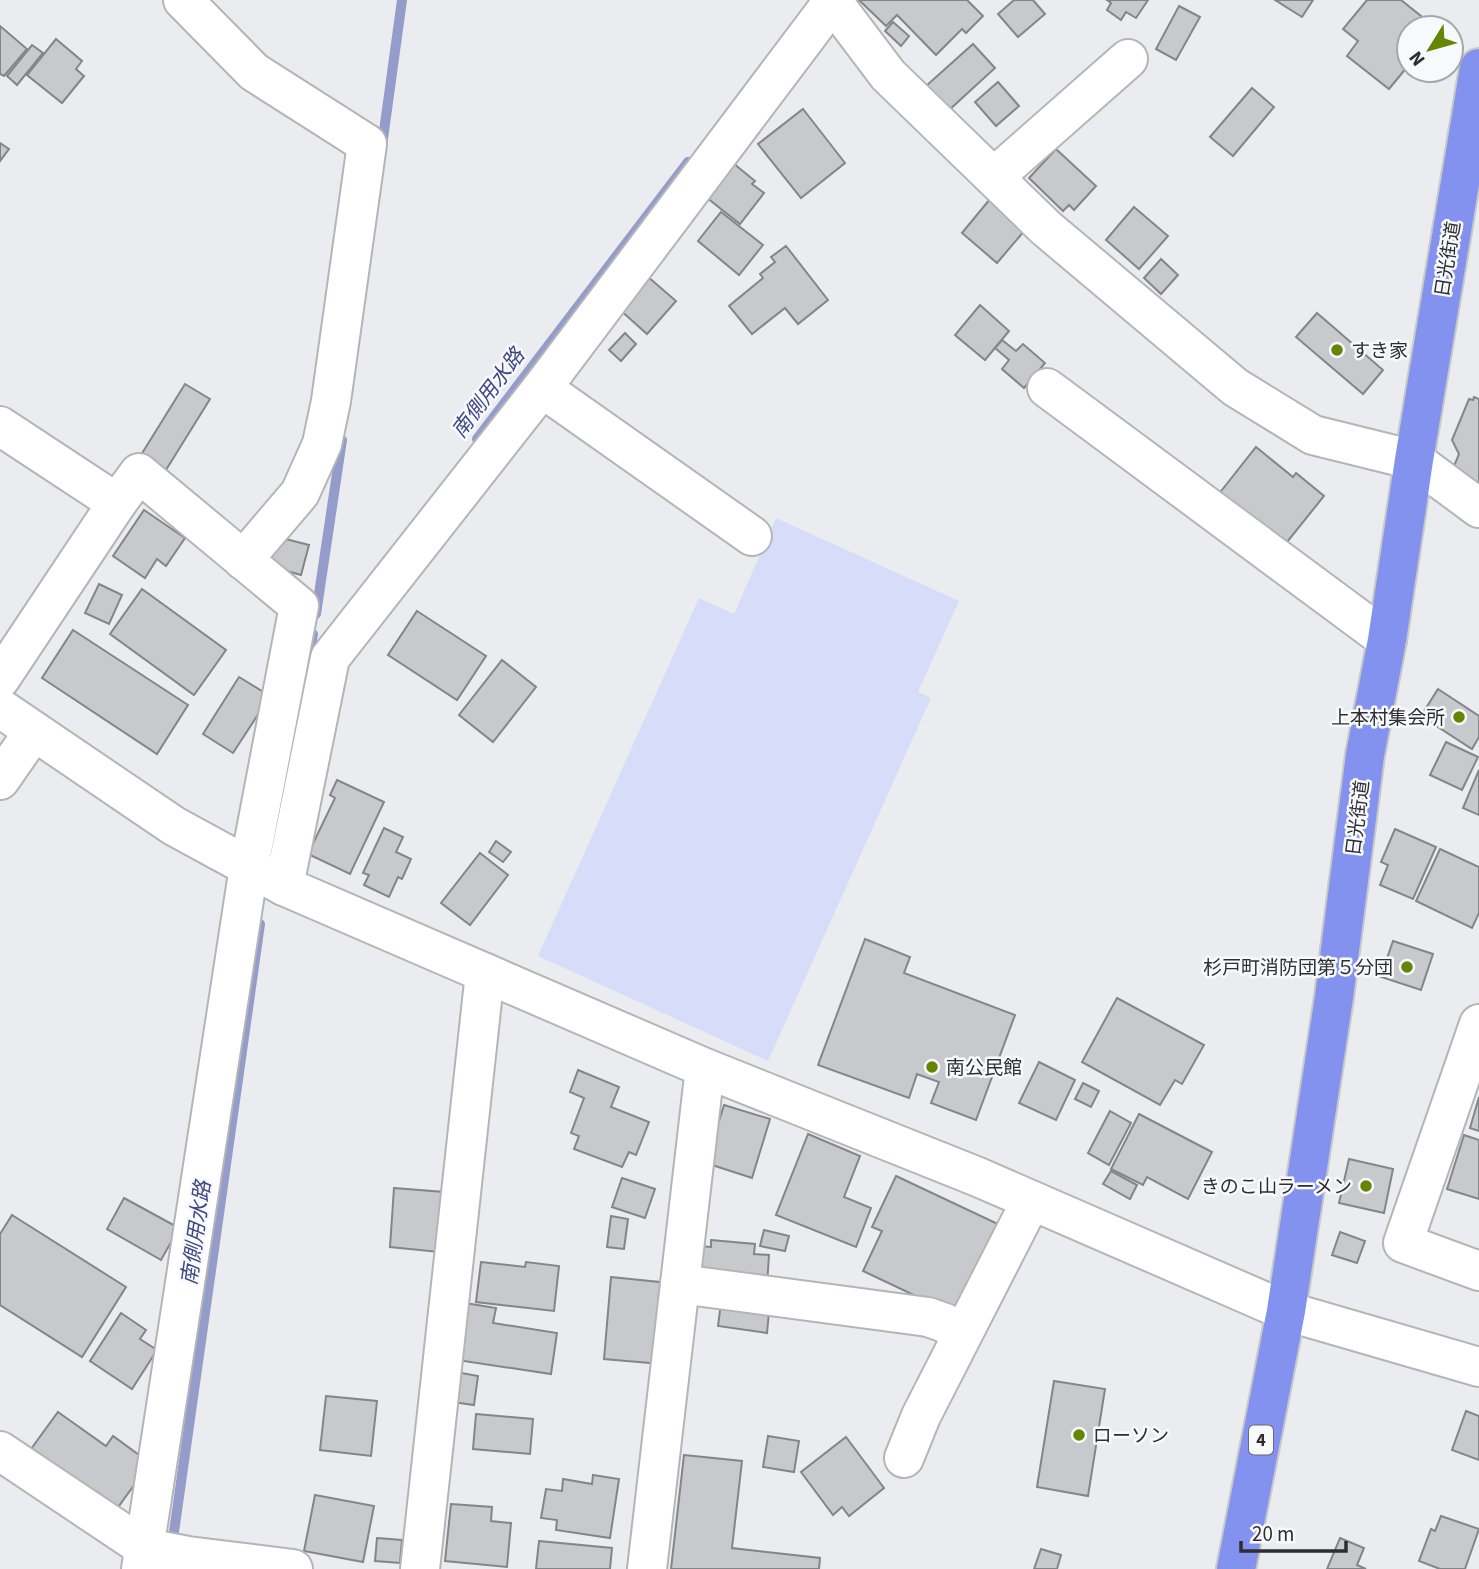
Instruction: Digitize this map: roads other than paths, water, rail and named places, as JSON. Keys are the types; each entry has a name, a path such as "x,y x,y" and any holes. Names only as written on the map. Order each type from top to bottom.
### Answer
{"highway":[{"name":"日光街道","path":"1236,1569 1286,1311 1334,997 1365,755 1387,640 1479,68"}],"street":[{"path":"183,0 254,72 367,144 331,401 322,444 300,493 243,560"},
{"path":"284,886 330,658 542,388 833,1 888,75 1046,228 1235,387 1313,435 1414,460 1479,508"},
{"path":"994,177 1128,59"},
{"path":"542,388 752,536"},
{"path":"1047,388 1387,640"},
{"path":"0,426 117,503"},
{"path":"0,679 139,473 299,606 249,867 158,1556"},
{"path":"0,708 174,826 284,886 705,1068 978,1177 1286,1311 1479,1367"},
{"path":"0,780 34,731"},
{"path":"420,1569 485,973"},
{"path":"1479,1024 1403,1243 1479,1271"},
{"path":"647,1569 705,1068"},
{"path":"904,1458 921,1416 1031,1200"},
{"path":"680,1284 928,1317 945,1323 962,1335"},
{"path":"0,1451 158,1556 293,1569"}],"waterway":[{"path":"382,146 402,0"},
{"name":"南側用水路","path":"477,439 688,162"},
{"path":"316,614 342,440"},
{"name":"南側用水路","path":"290,759 313,634"},
{"name":"南側用水路","path":"172,1546 260,924"}],"place":[{"name":"すき家","path":"1337,350"},
{"name":"上本村集会所","path":"1459,717"},
{"name":"杉戸町消防団第５分団","path":"1407,967"},
{"name":"南公民館","path":"932,1067"},
{"name":"きのこ山ラーメン","path":"1366,1186"},
{"name":"ローソン","path":"1079,1435"}]}
